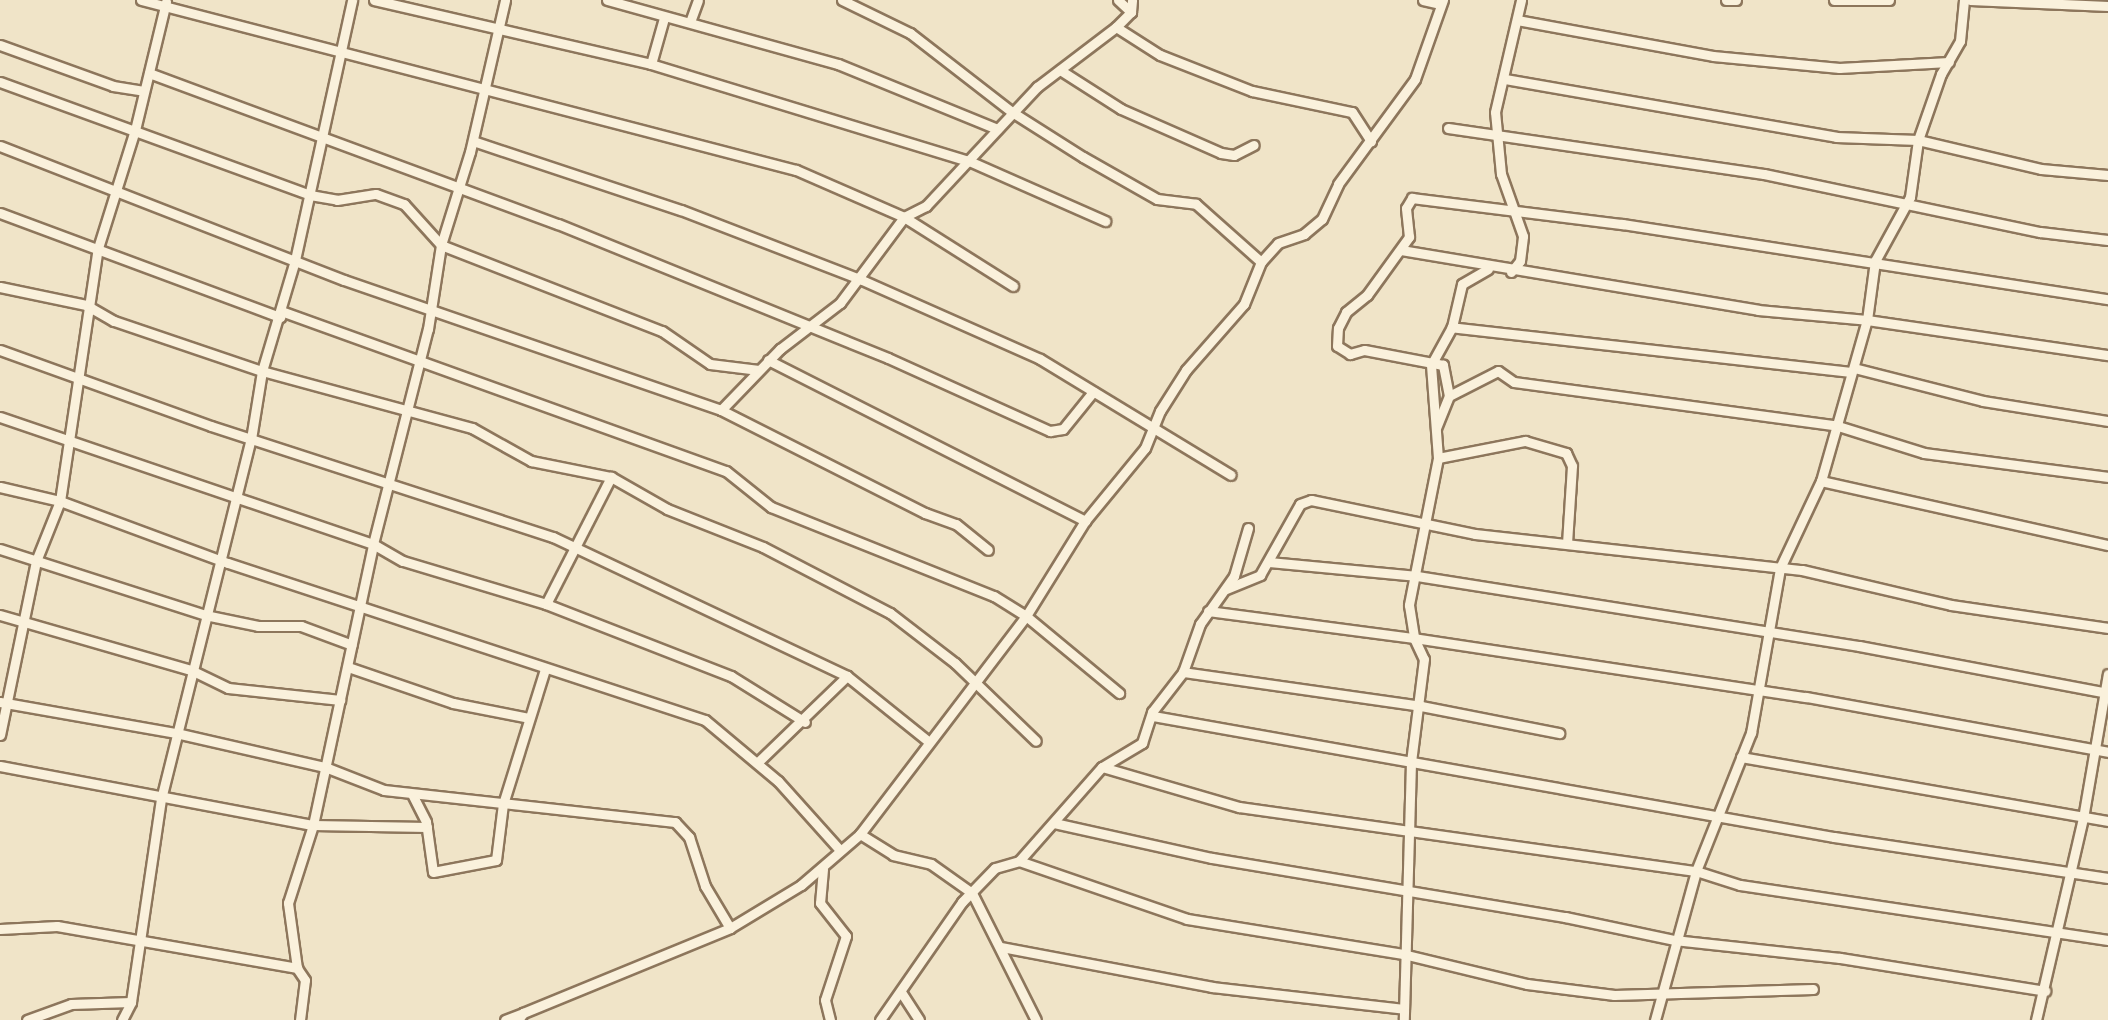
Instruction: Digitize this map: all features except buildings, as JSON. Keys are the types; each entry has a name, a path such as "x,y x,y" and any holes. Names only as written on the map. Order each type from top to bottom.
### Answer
{"street":[{"path":"141,0 165,3 337,53 796,170 904,217 1013,286"},
{"path":"122,1020 131,1002 137,938 161,799 191,670 251,439 262,371 295,260 337,53 352,0"},
{"path":"374,0 498,32 651,64 969,161 1059,196 1105,220"},
{"path":"300,1020 305,980 297,968 288,903 313,825 373,544 417,358 433,307 441,245 460,187 505,0"},
{"path":"607,0 664,18 690,22 838,64 997,129"},
{"path":"690,22 698,0"},
{"path":"842,0 910,33 1012,112 1158,198 1196,204 1261,262"},
{"path":"1118,0 1131,12"},
{"path":"721,410 768,360 862,280 904,217 926,207 1012,112 1060,70 1116,27 1131,12 1132,0"},
{"path":"505,1020 520,1016 730,928 823,868 860,834 1026,616 1085,521 1153,432 1186,370 1244,304 1261,262 1278,243 1304,234 1322,219 1338,184 1415,78 1442,2 1423,0"},
{"path":"1511,272 1520,261 1523,236 1521,220 1510,209 1496,134 1498,96 1505,79 1521,0"},
{"path":"1726,0 1737,0"},
{"path":"1834,0 1889,0"},
{"path":"1655,1020 1674,940 1696,871 1741,757 1761,694 1780,568 1821,481 1867,320 1875,261 1905,204 1918,140 1949,62 1960,41 1964,0"},
{"path":"1970,0 2108,6"},
{"path":"0,735 4,704 36,561 60,501 69,439 82,379 86,305 98,248 135,130 165,3"},
{"path":"651,64 664,18"},
{"path":"1518,20 1713,56 1839,68 1949,62"},
{"path":"1116,27 1160,55 1252,91 1352,112 1371,141"},
{"path":"0,45 113,86 144,91"},
{"path":"1060,70 1121,109 1221,153 1234,155 1254,145"},
{"path":"149,72 321,133 809,325 1055,433 1093,392"},
{"path":"1505,79 1836,137 1918,140 2041,169 2108,176"},
{"path":"0,82 310,195 337,200 376,194 404,204 441,245 662,331 710,364 759,370"},
{"path":"1448,128 1764,174 1905,204 2108,240"},
{"path":"472,141 681,210 862,280 1040,359 1153,432 1231,475"},
{"path":"0,146 118,188 196,225 433,307 620,379 721,410 925,513 956,524 988,550"},
{"path":"1436,428 1449,396 1446,369 1364,350 1350,354 1337,346 1338,328 1346,312 1401,250 1411,232 1406,208 1412,198 1510,209 1875,261 2108,299"},
{"path":"0,213 280,314 417,358 485,388 508,389 726,471 771,507 959,580 1026,616 1119,693"},
{"path":"1401,250 1488,269 1758,310 1867,320 2108,355"},
{"path":"1404,1020 1403,954 1411,762 1421,705 1425,659 1414,638 1409,605 1417,576 1422,524 1438,459 1436,428 1430,402 1431,365 1452,327 1462,284 1488,269"},
{"path":"0,287 86,305 114,321 262,371 472,428 525,459 611,477 668,509 718,526 867,599 947,656 973,684 1036,741"},
{"path":"1452,327 1852,370 1983,402 2108,421"},
{"path":"0,350 251,439 533,528 847,676 928,742"},
{"path":"768,360 1085,521"},
{"path":"1449,396 1498,371 1514,382 1838,426 1924,453 2108,477"},
{"path":"0,417 373,544 403,561 546,604 731,676 805,722"},
{"path":"1438,459 1525,441 1566,453 1572,466 1567,544"},
{"path":"546,604 611,477"},
{"path":"1821,481 2108,545"},
{"path":"0,487 60,501 219,559 360,603 545,669 705,720 758,762 840,850"},
{"path":"1226,589 1260,575 1306,500 1422,524 1567,544 1780,568 1951,605 2108,628"},
{"path":"880,1020 901,992 939,931 995,868 1019,861 1102,767 1138,749 1153,716 1183,672 1208,610 1226,589 1248,528"},
{"path":"0,549 205,615 258,626 301,626 352,645"},
{"path":"1269,562 1417,576 2106,692"},
{"path":"1208,610 1414,638 1761,694 1806,697 2108,752"},
{"path":"0,615 191,670 246,692 340,700"},
{"path":"348,667 453,703 529,718"},
{"path":"412,794 427,827 433,872 491,862 499,855 503,804 545,669"},
{"path":"1183,672 1421,705 1559,733"},
{"path":"2036,1020 2058,932 2067,872 2083,818 2108,674"},
{"path":"758,762 805,722 847,676"},
{"path":"4,704 176,733 325,767 412,794 675,822 688,837 705,886 730,928"},
{"path":"1153,716 1718,816 2108,878"},
{"path":"1741,757 2108,821"},
{"path":"0,766 161,799 313,825 427,827"},
{"path":"1102,767 1239,807 1696,871 1740,885 2108,940"},
{"path":"1054,823 1406,893 1565,917 1674,940 1840,958 2045,991"},
{"path":"860,834 893,855 931,864 972,893 1036,1020"},
{"path":"1019,861 1187,919 1403,954 1555,988 1661,993 1813,989"},
{"path":"823,868 820,903 846,936 825,1000 830,1020"},
{"path":"0,929 57,926 137,938 297,968"},
{"path":"1001,947 1212,987 1404,1009"},
{"path":"901,992 919,1020"},
{"path":"27,1020 70,1004 131,1002"}]}
